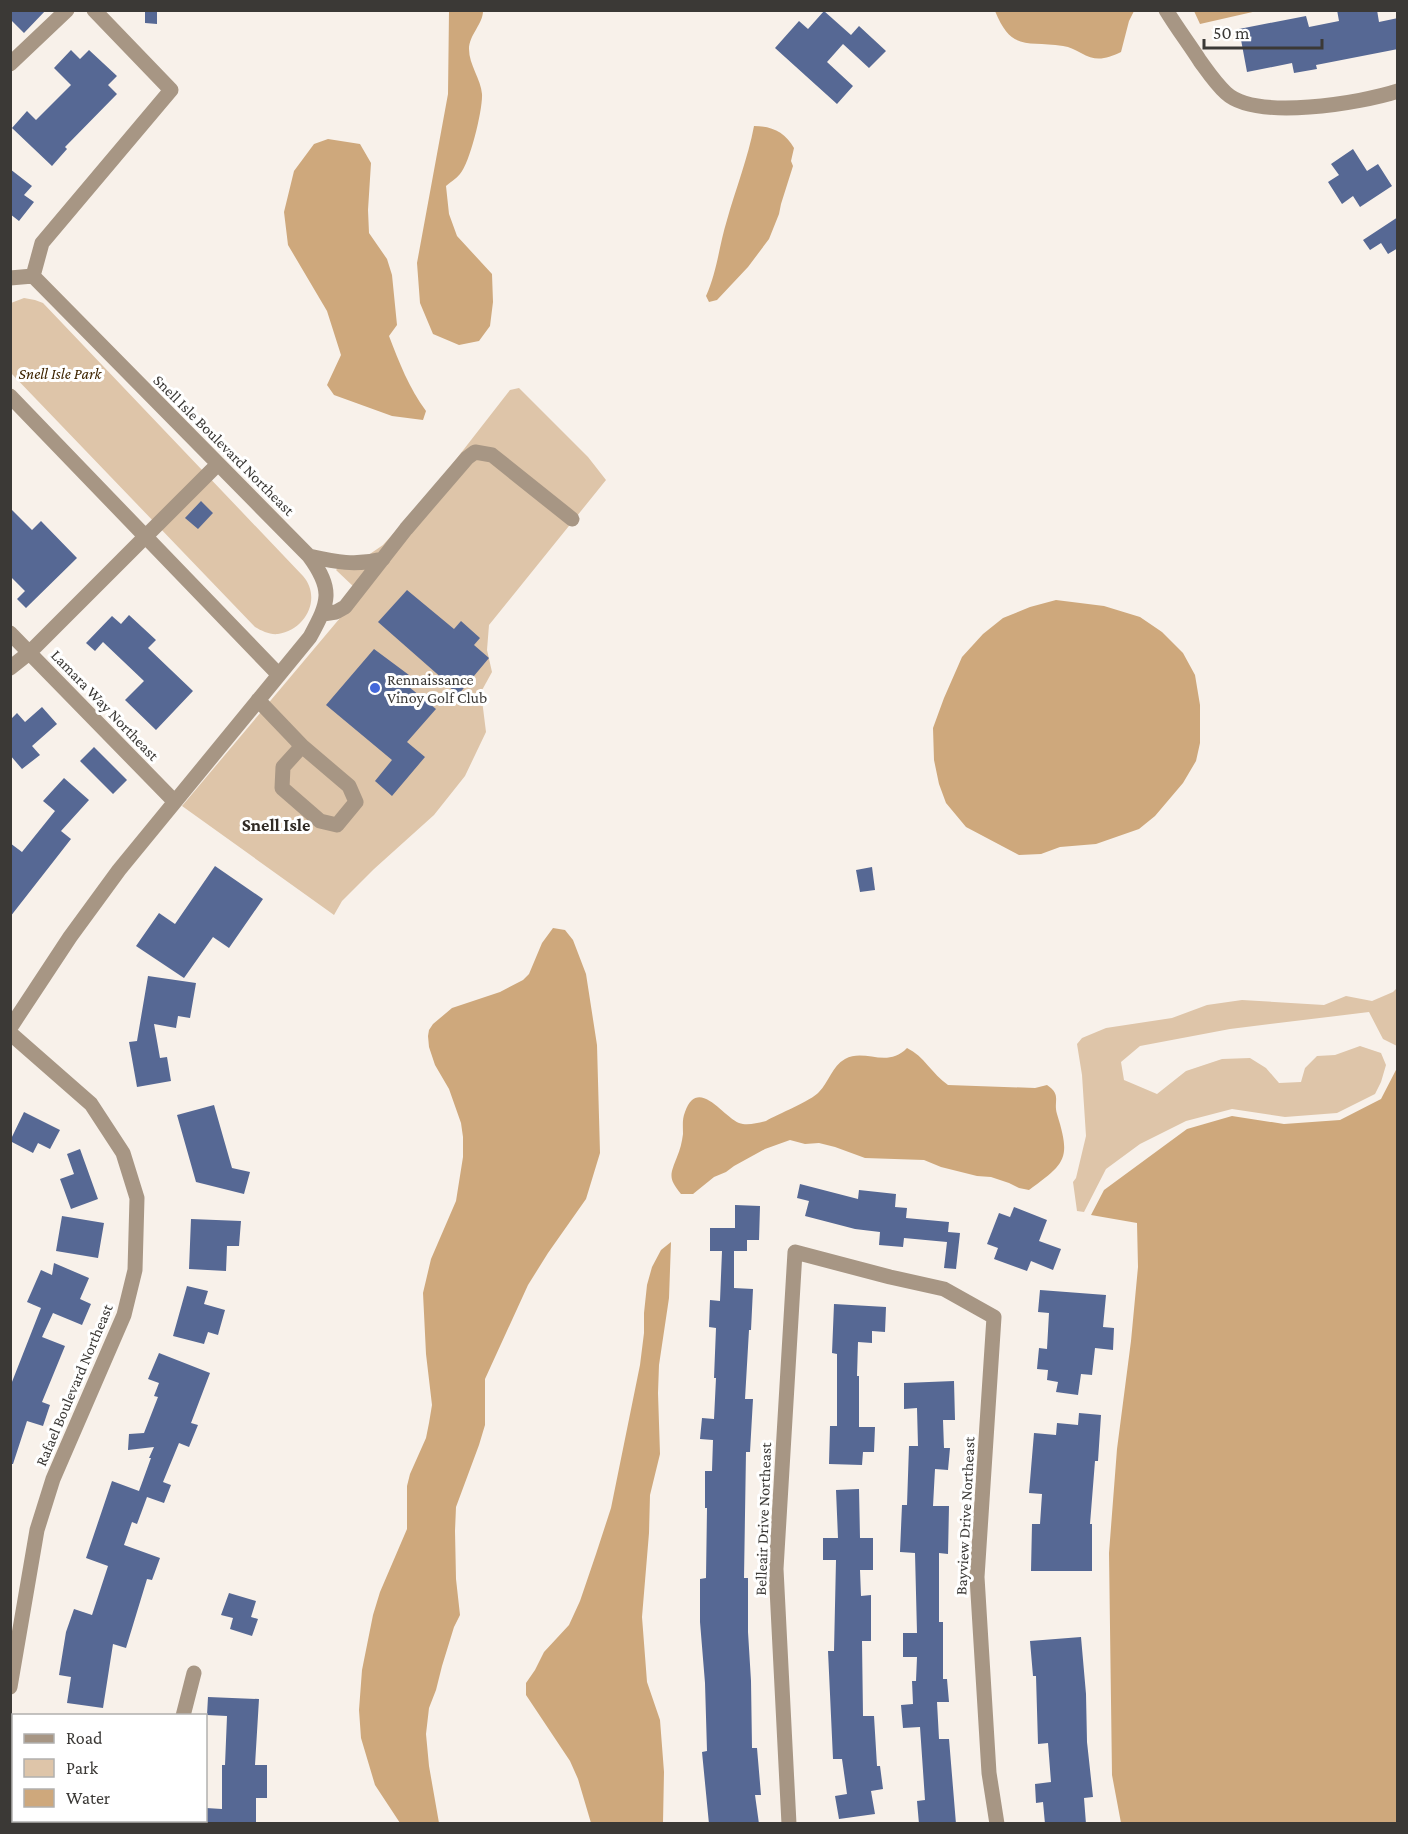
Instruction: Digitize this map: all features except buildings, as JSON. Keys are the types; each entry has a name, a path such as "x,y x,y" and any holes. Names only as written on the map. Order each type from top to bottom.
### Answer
{"street":[{"path":"10,64 67,10"},
{"path":"10,278 33,276 42,243 171,90 94,10"},
{"path":"1167,12 1210,75 1227,95 1250,105 1278,109 1395,96"},
{"name":"Snell Isle Boulevard Northeast","path":"10,1031 70,937 119,870 310,637 323,614 327,597 321,573 309,556 33,276"},
{"path":"10,396 279,675"},
{"path":"323,614 336,612 345,607 467,458 475,453 492,455 572,519"},
{"path":"10,668 29,653 218,464"},
{"path":"309,556 344,563 366,563 383,559"},
{"name":"Lamara Way Northeast","path":"10,633 174,801"},
{"path":"258,700 302,746 349,786 356,802 337,825 320,821 282,788 283,767 302,746"},
{"name":"Rafael Boulevard Northeast","path":"10,1031 91,1104 123,1153 137,1198 135,1270 124,1315 53,1479 37,1530 10,1687"},
{"name":"Belleair Drive Northeast","path":"789,1824 776,1569 795,1252 944,1289 994,1317"},
{"name":"Bayview Drive Northeast","path":"994,1317 977,1577 989,1773 997,1824"},
{"path":"184,1714 194,1673"}],"green space":[{"name":"Snell Isle Park","path":"24,298 43,303 303,576 309,585 311,603 303,620 296,626 278,634 255,627 11,373 11,303"},
{"path":"519,388 588,457 606,480 489,625 487,650 492,672 481,692 486,732 465,776 434,815 342,901 334,915 182,806 356,599 355,588 336,570 345,560 364,558 383,545 429,494 510,390"},
{"path":"1397,988 1397,1046 1383,1039 1369,1012 1230,1029 1140,1046 1121,1062 1124,1080 1157,1094 1186,1071 1222,1059 1250,1058 1266,1068 1279,1083 1301,1082 1305,1068 1317,1056 1335,1055 1360,1046 1381,1053 1386,1065 1375,1094 1337,1113 1285,1117 1232,1109 1186,1121 1140,1144 1106,1169 1084,1212 1077,1211 1073,1182 1086,1136 1082,1075 1077,1044 1082,1038 1106,1028 1172,1018 1207,1005 1242,1000 1324,1005 1346,996 1372,1001"}],"water":[{"path":"449,11 483,11 469,49 482,94 478,123 464,168 446,186 449,214 457,236 492,274 493,302 490,326 479,341 459,345 433,334 420,303 417,263 448,94"},
{"path":"995,11 1134,11 1121,52 1101,58 1091,58 1066,46 1022,42 1015,39 1001,24"},
{"path":"1194,11 1257,11 1200,24"},
{"path":"754,126 767,127 786,138 794,148 791,161 793,166 769,239 748,267 717,300 709,302 706,296 713,278 724,230"},
{"path":"328,139 360,144 371,163 369,233 387,259 392,275 397,325 389,336 409,384 426,411 423,420 392,416 334,395 327,385 341,355 327,311 288,245 284,212 294,171 314,144"},
{"path":"1056,600 1104,606 1140,617 1162,632 1183,653 1195,675 1200,705 1200,743 1196,761 1183,783 1155,816 1139,829 1096,844 1060,847 1041,854 1019,855 966,827 946,803 934,760 933,728 962,657 983,634 1003,618"},
{"path":"553,928 565,930 573,940 586,974 597,1045 600,1153 586,1199 528,1285 485,1379 485,1425 456,1507 456,1579 460,1615 454,1627 429,1708 426,1734 439,1823 400,1823 375,1785 361,1738 359,1710 362,1670 373,1615 380,1592 407,1529 407,1486 426,1438 429,1423 432,1405 426,1354 423,1293 431,1259 456,1201 463,1157 461,1123 449,1089 435,1065 429,1047 429,1030 452,1008 500,992 523,980 529,974 542,943"},
{"path":"907,1048 948,1085 1035,1088 1047,1085 1056,1095 1056,1109 1064,1141 1064,1151 1058,1166 1029,1190 991,1177 941,1167 924,1160 865,1158 819,1143 805,1144 790,1140 765,1149 714,1177 693,1194 681,1194 674,1184 672,1172 683,1134 684,1115 690,1102 697,1098 704,1098 739,1123 760,1123 815,1096 837,1066 845,1059 853,1056 892,1057"},
{"path":"1397,1068 1397,1823 1121,1823 1112,1775 1109,1553 1117,1449 1138,1267 1137,1223 1091,1215 1104,1190 1187,1129 1232,1116 1284,1124 1340,1120 1381,1099"},
{"path":"671,1242 669,1298 659,1365 660,1454 650,1495 642,1617 647,1682 660,1720 664,1772 663,1823 591,1823 578,1779 570,1761 526,1695 526,1683 544,1652 569,1625 596,1554 611,1508 640,1365 647,1285 652,1267 661,1250"}],"place":[{"name":"Rennaissance Vinoy Golf Club","path":"375,688"}],"district":[{"name":"Snell Isle","path":"276,825"}]}
